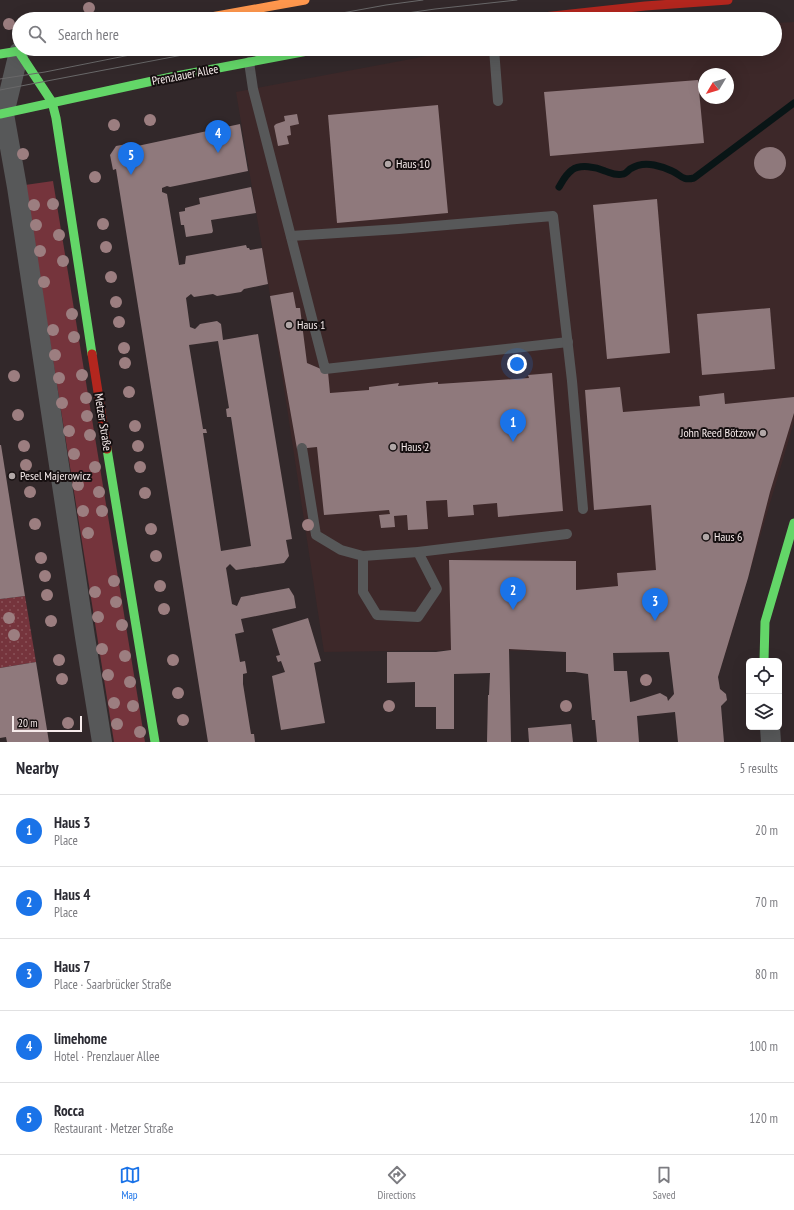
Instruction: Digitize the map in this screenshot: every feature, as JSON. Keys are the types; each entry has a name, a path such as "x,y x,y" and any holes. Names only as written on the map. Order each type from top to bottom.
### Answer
{"street":[{"path":"239,12 305,0"},
{"path":"590,12 728,0"},
{"path":"16,56 2,114 17,187 102,742"},
{"path":"20,56 52,102"},
{"name":"Prenzlauer Allee","path":"2,114 52,102 281,56"},
{"name":"Metzer Straße","path":"52,102 56,118 121,537 155,742"},
{"path":"764,658 765,622 794,523"},
{"path":"770,730 771,742"}],"lane":[{"path":"495,56 501,101 500,56"},
{"path":"249,62 253,89 325,369 568,342"},
{"path":"291,236 553,216 572,381 583,509"},
{"path":"302,448 316,535 341,550 363,556 418,552 567,534"},
{"path":"363,556 363,592 377,615 418,617 437,589 418,552"}],"shaded area":[{"path":"794,22 794,422 726,652 451,650 324,652 269,289 236,92 427,56 782,56 782,23"},
{"path":"53,181 145,742 114,742 25,185"},
{"path":"25,596 36,662 0,668 0,599"}],"building":[{"path":"698,80 698,104 700,104 704,143 550,156 544,92"},
{"name":"Haus 10","path":"438,105 448,213 337,223 328,115"},
{"path":"297,114 299,124 290,126 291,135 287,136 289,144 278,146 274,126 285,121 284,116"},
{"path":"240,124 248,171 170,187 167,186 162,188 162,192 167,194 179,265 185,264 186,256 246,245 250,250 262,248 268,284 244,289 241,292 217,296 213,294 194,297 191,294 186,298 190,327 195,329 200,324 217,321 221,324 223,340 258,334 292,539 286,540 289,556 284,563 236,570 230,564 226,568 232,604 237,606 241,597 289,588 294,596 296,608 241,619 244,632 235,634 240,662 245,661 247,673 243,674 243,684 251,734 254,734 255,742 208,742 116,169 113,170 110,155 116,146 127,144 128,148","holes":["218,341 229,408 226,409 227,417 231,417 251,546 221,551 203,433 207,433 206,429 203,429 189,345"]},
{"path":"767,147 773,147 782,151 786,163 782,175 773,179 767,179 758,175 754,166 754,160 758,151"},
{"path":"251,187 256,213 211,220 212,233 186,237 184,225 181,225 179,212 185,211 185,208 200,204 199,198"},
{"path":"657,199 670,353 607,359 593,205"},
{"name":"Haus 2","path":"293,292 296,308 300,308 307,363 328,372 330,393 369,390 369,387 399,383 398,386 438,382 438,384 529,378 528,375 552,373 563,511 498,517 497,503 473,505 474,515 448,517 447,500 426,501 428,529 408,530 407,515 394,516 395,527 381,528 379,515 390,514 389,510 324,515 317,447 297,449 270,296"},
{"path":"770,308 775,369 702,375 697,314"},
{"path":"620,387 623,412 700,406 699,396 724,393 725,404 794,397 794,413 770,492 748,578 718,677 720,689 726,694 727,700 721,706 724,742 678,742 675,712 637,716 639,742 597,742 595,720 592,720 588,674 566,672 566,652 509,649 511,742 487,742 490,673 454,674 454,729 436,729 436,707 415,707 415,682 387,683 387,652 436,652 451,650 449,560 576,561 576,590 618,586 617,573 656,570 651,505 594,510 585,390","holes":["669,652 674,694 668,701 667,697 660,693 630,702 627,671 614,671 613,653"]},
{"path":"0,445 25,596 0,599"},
{"path":"308,618 321,661 314,663 325,723 281,730 272,676 285,672 281,661 278,662 276,656 280,655 272,629"},
{"path":"36,662 49,742 7,742 6,737 0,738 0,668"},
{"path":"571,724 573,742 529,742 528,728"}],"waterway":[{"path":"559,187 564,178 575,168 579,167 597,168 618,175 625,174 636,166 651,164 667,169 687,179 694,178 794,103"}],"tram line":[{"path":"348,12 423,0"},
{"path":"414,12 517,0"},
{"path":"0,79 45,72 125,56"},
{"path":"0,90 177,56"}],"traffic: fast":[{"path":"0,54 12,52"},
{"path":"22,56 52,102 56,118 92,354"},
{"path":"0,114 171,77 281,56"},
{"path":"107,449 155,742"},
{"path":"764,658 765,622 794,523"}],"traffic: slow":[{"path":"239,12 305,0"}],"traffic: jam":[{"path":"590,12 728,0"},
{"path":"92,354 107,449"}],"place":[{"name":"limehome","path":"218,153"},
{"name":"Haus 10","path":"388,164"},
{"name":"Rocca","path":"131,175"},
{"name":"Haus 1","path":"289,325"},
{"name":"John Reed Bötzow","path":"763,433"},
{"name":"Haus 3","path":"513,442"},
{"name":"Haus 2","path":"393,447"},
{"name":"Pesel Majerowicz","path":"12,476"},
{"name":"Haus 6","path":"706,537"},
{"name":"Haus 4","path":"513,610"},
{"name":"Haus 7","path":"655,621"}]}
